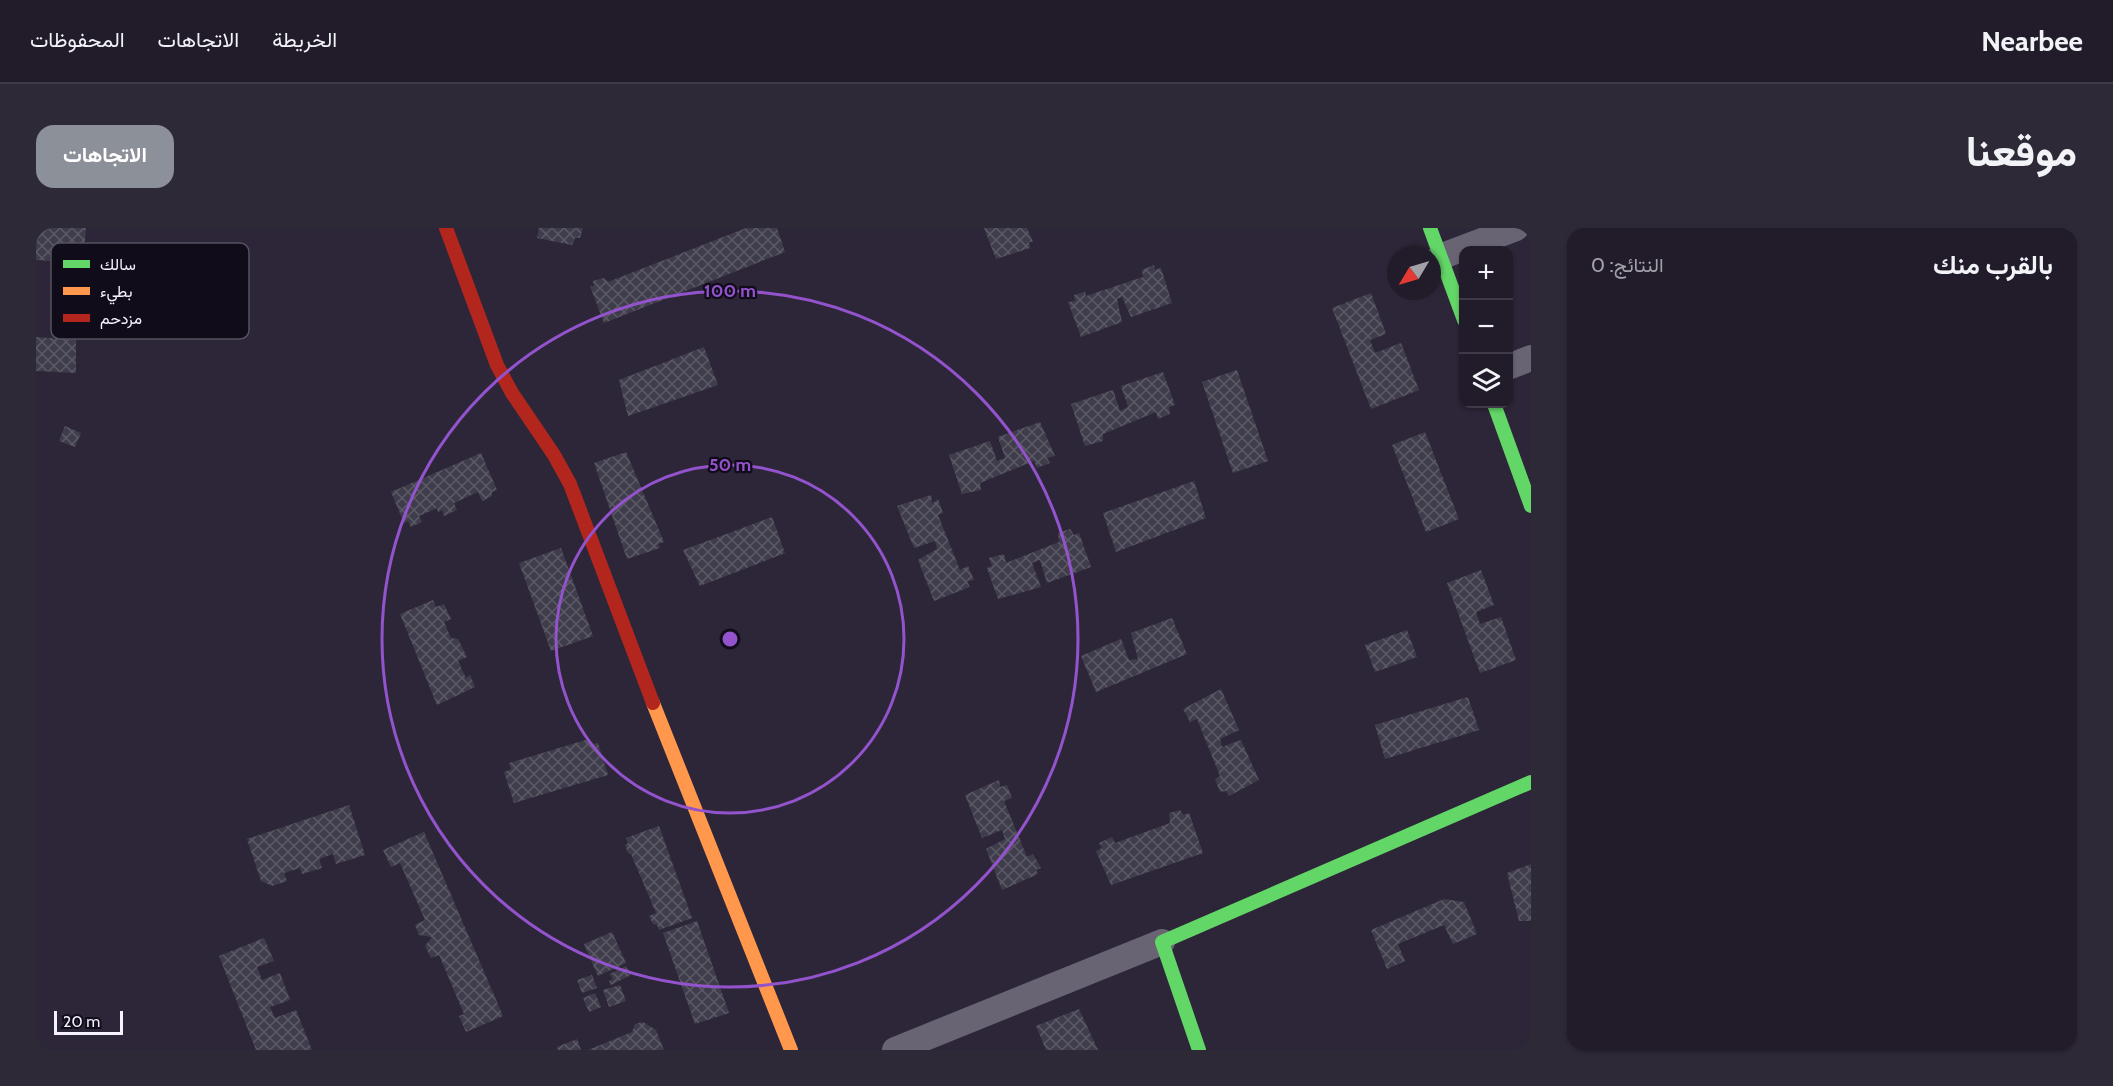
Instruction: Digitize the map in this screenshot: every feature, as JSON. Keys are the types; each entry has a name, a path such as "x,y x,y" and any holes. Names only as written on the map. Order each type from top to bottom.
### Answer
{"street":[{"path":"446,228 497,364 512,393 554,455 570,484 676,764 792,1050"},
{"path":"1430,228 1436,246"},
{"path":"1441,257 1516,228"},
{"path":"1441,260 1459,307"},
{"path":"1513,365 1531,358"},
{"path":"1495,408 1531,506"},
{"path":"895,1050 1162,942 1531,782"},
{"path":"1162,942 1199,1050"}],"building":[{"path":"36,228 86,228 85,243 51,243 51,261 36,260"},
{"path":"539,228 583,228 580,238 575,238 572,245 537,238"},
{"path":"746,228 777,228 785,252 604,323 590,286 594,286 593,281 604,278 608,282"},
{"path":"984,228 1027,228 1033,242 1029,242 1030,248 996,259"},
{"path":"1154,265 1155,270 1161,268 1172,303 1131,317 1122,297 1117,299 1122,322 1081,337 1068,302 1075,301 1074,295 1085,292 1086,296 1143,277 1142,270"},
{"path":"1371,293 1386,334 1370,340 1375,353 1401,343 1419,390 1371,409 1332,308"},
{"path":"36,337 76,340 76,373 36,371"},
{"path":"704,347 718,385 628,416 619,380"},
{"path":"1237,370 1268,461 1233,473 1202,382"},
{"path":"1163,372 1175,405 1169,407 1170,414 1158,419 1156,412 1103,434 1103,441 1085,446 1071,404 1113,390 1120,411 1128,407 1121,386"},
{"path":"1040,422 1055,456 1047,458 1050,463 1037,468 1034,461 980,483 981,490 962,494 949,455 990,441 997,461 1005,458 998,437"},
{"path":"65,426 81,433 75,447 59,441"},
{"path":"1425,432 1459,519 1426,532 1392,445"},
{"path":"626,452 664,542 658,544 660,548 627,559 594,463"},
{"path":"481,453 497,490 492,492 492,496 482,501 478,492 454,503 457,510 444,516 442,510 438,512 437,508 419,516 422,522 411,527 408,521 404,523 391,492"},
{"path":"1194,481 1206,518 1116,552 1103,513"},
{"path":"931,495 932,504 938,499 943,513 938,515 960,570 968,566 974,580 967,581 970,587 934,601 918,560 937,549 935,541 914,548 897,506"},
{"path":"772,517 785,553 700,586 683,550"},
{"path":"1070,529 1074,535 1079,533 1091,567 1047,583 1040,560 1032,563 1041,587 998,599 987,568 992,566 989,558 1004,554 1006,563 1059,542 1058,533"},
{"path":"561,548 593,636 551,651 519,563"},
{"path":"1481,570 1494,605 1476,612 1480,624 1501,617 1516,660 1480,673 1447,583"},
{"path":"433,600 436,607 444,604 451,619 444,622 451,638 458,639 467,657 458,661 466,678 470,675 475,687 437,705 400,614"},
{"path":"1172,618 1187,654 1096,692 1081,656 1121,639 1129,660 1138,659 1131,633"},
{"path":"1407,630 1417,657 1375,672 1365,645"},
{"path":"1221,689 1239,730 1220,739 1222,747 1241,740 1259,780 1229,796 1226,791 1220,792 1215,779 1220,776 1197,719 1190,722 1183,709"},
{"path":"1468,697 1479,730 1385,759 1375,725"},
{"path":"589,739 593,744 598,743 608,775 514,803 504,772 511,769 509,763"},
{"path":"999,780 1000,787 1007,785 1012,798 1004,801 1027,857 1033,854 1041,868 1036,870 1038,874 1002,890 986,849 1005,839 1002,830 982,838 965,795"},
{"path":"349,805 365,855 336,864 333,854 319,859 322,868 302,874 300,868 284,873 287,881 272,886 261,881 247,839"},
{"path":"1180,810 1184,815 1189,813 1203,853 1111,885 1096,851 1102,848 1099,843 1112,837 1115,843 1170,823 1169,813"},
{"path":"659,826 692,918 659,930 649,916 656,913 625,845 628,843 626,838"},
{"path":"424,832 503,1016 466,1032 459,1016 464,1014 439,955 431,958 425,946 432,937 419,935 415,925 425,920 400,863 391,867 383,850"},
{"path":"1531,864 1531,921 1519,921 1507,873"},
{"path":"1444,899 1464,902 1477,934 1453,944 1444,925 1398,944 1405,961 1387,969 1371,930"},
{"path":"697,921 729,1013 695,1024 663,933"},
{"path":"612,932 626,963 598,976 584,944"},
{"path":"264,938 274,961 257,967 262,980 280,973 290,1000 270,1007 275,1018 296,1010 312,1050 256,1050 219,956"},
{"path":"626,966 631,975 611,985 609,981 613,979 610,974"},
{"path":"592,975 597,988 582,993 577,980"},
{"path":"620,985 626,1001 609,1007 603,990"},
{"path":"595,993 601,1007 589,1012 583,998"},
{"path":"1079,1009 1098,1050 1046,1050 1036,1026"},
{"path":"643,1022 656,1030 664,1050 588,1050 632,1032 635,1024"},
{"path":"577,1039 581,1050 558,1050 557,1047"}],"traffic: fast":[{"path":"1430,228 1459,306"},
{"path":"1495,408 1531,506"},
{"path":"1199,1050 1162,942 1531,782"}],"traffic: slow":[{"path":"653,703 791,1050"}],"traffic: jam":[{"path":"446,228 497,365 512,393 554,455 570,484 653,703"}]}
